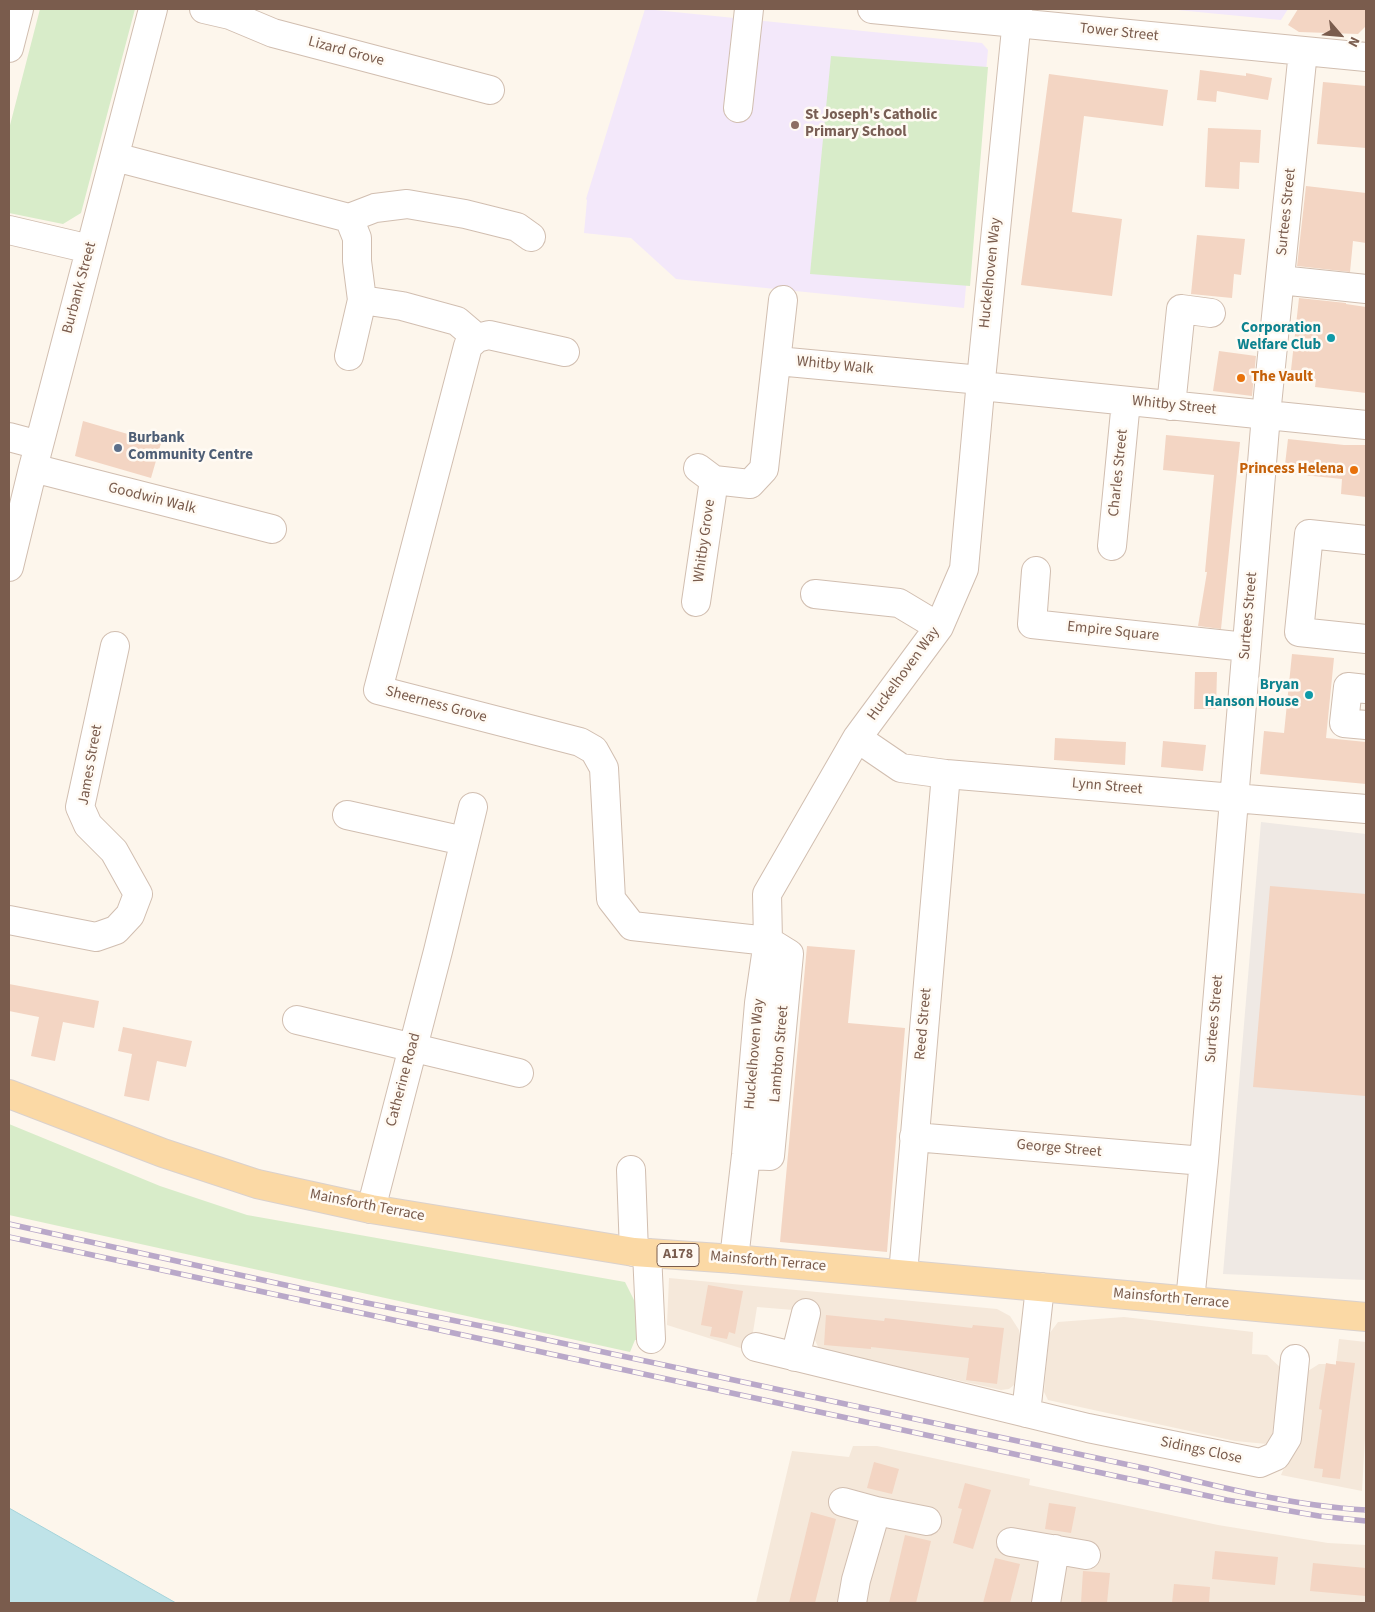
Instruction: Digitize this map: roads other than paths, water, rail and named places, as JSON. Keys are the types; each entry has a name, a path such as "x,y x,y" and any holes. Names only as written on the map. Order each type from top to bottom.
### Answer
{"main road":[{"name":"Mainsforth Terrace","path":"9,1094 164,1153 256,1184 370,1209 640,1252 734,1258 1366,1316"}],"street":[{"path":"9,48 19,9"},
{"name":"Burbank Street","path":"9,567 152,9"},
{"name":"Lizard Grove","path":"204,9 230,15 273,33 490,90"},
{"path":"738,108 749,9"},
{"name":"Tower Street","path":"872,9 1017,16 1366,57"},
{"name":"Huckelhoven Way","path":"734,1258 746,1155 759,1003 768,941 767,894 856,738 939,628 964,569 1017,16"},
{"name":"Surtees Street","path":"1190,1301 1204,1161 1266,416 1303,50"},
{"path":"115,156 349,218 375,208 407,204 465,214 517,227 531,237"},
{"path":"349,218 357,238 357,261 362,300 349,356"},
{"path":"9,230 90,249"},
{"path":"1280,280 1366,289"},
{"path":"362,300 402,306 457,320 477,338 489,335 565,352"},
{"path":"777,361 783,300"},
{"path":"1171,406 1182,308 1211,313"},
{"name":"Sheerness Grove","path":"477,338 468,346 378,690 580,742 594,750 604,768 611,898 632,926 768,941"},
{"name":"Whitby Walk","path":"714,477 750,484 764,469 777,361 981,383"},
{"name":"Whitby Street","path":"981,383 1171,406 1366,425"},
{"name":"Charles Street","path":"1112,546 1126,401"},
{"name":"Goodwin Walk","path":"9,437 36,457 272,530"},
{"name":"Whitby Grove","path":"696,602 714,477"},
{"path":"1366,540 1309,534 1299,632 1366,638"},
{"name":"Empire Square","path":"1036,571 1032,624 1246,647"},
{"path":"815,594 899,603 939,628"},
{"name":"James Street","path":"9,920 96,937 116,930 130,915 138,894 114,851 88,825 80,807 116,646"},
{"path":"1366,689 1348,687 1344,723 1366,725"},
{"name":"Lynn Street","path":"856,738 902,768 946,774 1366,809"},
{"name":"Reed Street","path":"904,1274 914,1137 946,774"},
{"name":"Catherine Road","path":"370,1209 438,950 473,807"},
{"path":"347,815 464,841"},
{"path":"297,1020 412,1049 519,1073"},
{"name":"George Street","path":"914,1137 1204,1161"},
{"path":"631,1170 652,1339"},
{"path":"1026,1413 1040,1287"},
{"path":"796,1357 806,1313"},
{"name":"Sidings Close","path":"756,1347 1088,1428 1260,1463 1276,1456 1287,1438 1295,1359"},
{"path":"843,1502 927,1521"},
{"path":"852,1603 856,1580 876,1511"},
{"path":"1011,1542 1086,1555"},
{"path":"1046,1603 1055,1549"}],"water":[{"path":"9,1508 176,1603 9,1603"}],"railway":[{"path":"9,1224 362,1302 1148,1469 1256,1495 1339,1508 1366,1510"},
{"path":"9,1237 1227,1500 1319,1516 1366,1521"}],"place":[{"name":"St Joseph's Catholic Primary School","path":"795,125"},
{"name":"Corporation Welfare Club","path":"1331,338"},
{"name":"The Vault","path":"1241,378"},
{"name":"Burbank Community Centre","path":"118,448"},
{"name":"Princess Helena","path":"1354,470"},
{"name":"Bryan Hanson House","path":"1309,695"}]}
